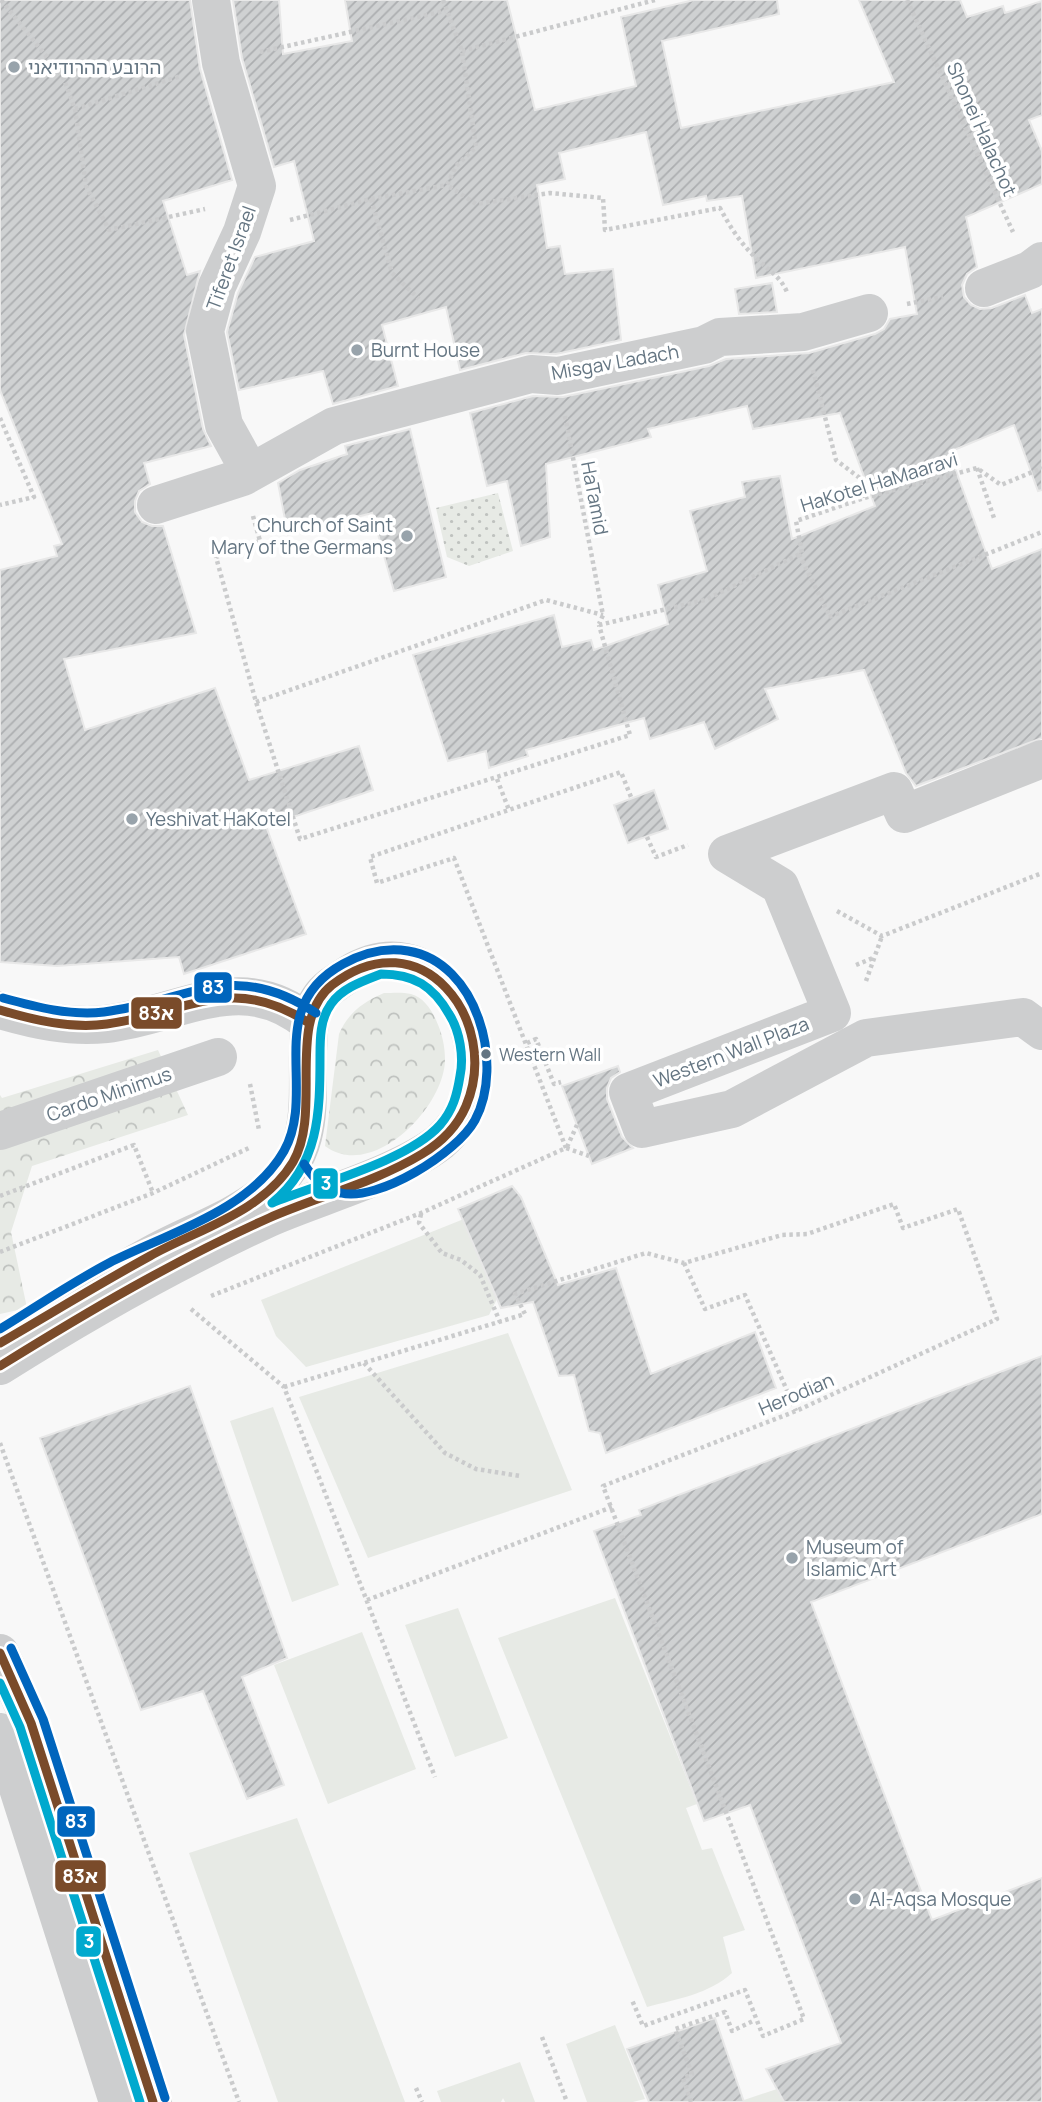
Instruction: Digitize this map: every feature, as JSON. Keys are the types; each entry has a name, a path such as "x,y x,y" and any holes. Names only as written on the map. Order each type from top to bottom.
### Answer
{"street":[{"name":"Tiferet Israel","path":"211,0 221,63 257,186 242,232 217,286 205,331 224,425 246,475"},
{"path":"984,288 1036,266"},
{"name":"Misgav Ladach","path":"156,505 246,475 334,426 531,374 558,376 704,345 720,337 803,332 869,313"},
{"name":"Western Wall Plaza","path":"1042,759 904,814 894,791 727,855 780,886 832,1013 628,1092 642,1129 732,1108 866,1038 1023,1017 1042,1031"},
{"path":"0,1366 141,1281 271,1217 409,1161 441,1141 463,1117 473,1086 472,1049 466,1018 448,986 437,976 423,967 391,959 360,967 334,983 318,1000 309,1023 306,1135 309,1149 322,1169 342,1180 355,1182"},
{"path":"0,1010 42,1022 103,1024 155,1016 231,994 263,997 290,1007 309,1023"},
{"name":"Cardo Minimus","path":"0,1131 233,1065"},
{"path":"0,1343 102,1281 239,1212 281,1178 306,1135"},
{"path":"0,1653 31,1723 153,2102"},
{"path":"0,1732 118,2102"}],"path":[{"path":"1,0 63,77 75,109 86,186 109,230 204,208 242,232 371,199 447,185 476,204 550,193 603,198 605,230 720,208 732,232 757,260 781,279 803,332 836,460 861,480 864,498"},
{"path":"443,0 462,51 476,147 456,166 447,185"},
{"path":"462,51 655,0"},
{"name":"Shonei Halachot","path":"908,0 1036,266"},
{"path":"75,109 282,45 445,11"},
{"path":"371,199 392,273 419,299"},
{"path":"869,313 984,288"},
{"name":"HaTamid","path":"558,376 603,615"},
{"path":"0,418 34,497 0,505"},
{"path":"976,468 994,518"},
{"name":"HaKotel HaMaaravi","path":"799,554 802,553 796,521 864,498 976,468 1000,485 1042,468"},
{"path":"246,475 260,541 216,557 256,702 300,839 630,735 599,625 603,615 546,600 256,702"},
{"path":"599,625 705,600 799,554 829,617 1042,531"},
{"path":"566,1148 454,858 377,883 370,857 621,772 631,797"},
{"path":"497,779 509,810"},
{"path":"826,904 882,936 1042,873"},
{"path":"527,1043 536,1040 555,1084 561,1082"},
{"path":"233,1065 259,1133"},
{"path":"204,1299 421,1213 566,1148 577,1125"},
{"path":"0,1252 153,1193 260,1143"},
{"path":"0,1196 134,1145 153,1193"},
{"path":"566,1148 589,1156"},
{"name":"Herodian","path":"612,1507 603,1486 796,1411 997,1319 958,1209 903,1228 894,1204 807,1234 782,1235 684,1263"},
{"path":"421,1213 419,1223 442,1253 461,1260 480,1275 500,1322"},
{"path":"284,1387 525,1314 515,1294 646,1253 684,1263 705,1309 745,1295 796,1411"},
{"path":"178,1309 191,1307 284,1387 435,1777"},
{"path":"364,1363 445,1453 476,1469 520,1476"},
{"path":"0,1443 239,2102"},
{"path":"367,1600 612,1507 804,2019 763,2036 745,1990 643,2026 632,2000"},
{"path":"691,2102 683,2078 692,2074 676,2029 725,2012 732,2031 755,2020"},
{"path":"542,2037 567,2102"},
{"path":"416,2088 422,2102"}],"green space":[{"path":"498,493 513,551 469,566 447,557 436,508"},
{"path":"384,993 411,994 429,1008 444,1045 445,1061 441,1080 419,1118 402,1135 383,1147 363,1154 344,1154 325,1146 339,1034 357,1009"},
{"path":"158,1050 188,1115 32,1166 11,1232 27,1308 0,1314 0,1095 2,1098"},
{"path":"509,1201 496,1301 489,1315 306,1367 276,1336 261,1300"},
{"path":"508,1333 572,1490 368,1558 299,1397"},
{"path":"273,1407 339,1585 292,1602 230,1421"},
{"path":"615,1598 697,1804 686,1808 702,1850 712,1848 745,1930 723,1937 732,1973 713,1986 692,1995 647,2007 498,1638"},
{"path":"458,1608 508,1738 455,1757 405,1625"},
{"path":"362,1632 416,1769 328,1804 274,1665"},
{"path":"297,1818 405,2102 278,2102 189,1853"},
{"path":"615,2025 645,2099 633,2102 587,2102 566,2044"},
{"path":"520,2062 535,2102 505,2102 503,2098 501,2102 441,2102 437,2091"},
{"path":"777,2089 784,2102 738,2102"}],"building":[{"path":"0,0 190,0 200,69 232,180 163,201 187,275 200,271 184,335 203,429 211,446 144,463 150,484 139,491 135,501 135,512 142,522 163,526 196,633 64,659 85,730 215,688 249,780 359,746 373,790 266,826 306,934 184,974 179,957 57,966 0,962 0,570 57,556 54,546 62,544 0,390"},
{"path":"233,0 279,0 283,54 352,41 345,0 507,0 535,110 636,86 621,17 694,0 777,0 779,14 662,41 681,128 894,82 859,0 960,0 967,17 1003,6 1005,13 1042,1 1042,115 1029,120 1042,151 1042,184 966,217 977,267 967,274 962,285 964,297 971,305 980,309 992,308 1025,295 1032,313 1042,309 1042,490 1038,491 1014,425 949,452 992,569 1042,549 1042,738 916,786 906,773 864,670 765,689 778,719 715,749 704,722 650,739 644,718 526,750 528,756 489,768 486,751 448,761 413,655 554,615 562,647 591,640 594,650 668,624 658,585 707,571 690,511 745,497 742,482 780,476 792,539 875,506 840,413 753,429 747,406 648,429 651,437 546,464 550,537 521,546 507,481 487,486 470,413 533,396 563,397 709,366 726,359 809,353 875,334 884,329 890,319 917,314 905,247 756,278 742,196 707,201 706,196 663,205 646,132 559,153 565,179 537,185 547,248 560,246 565,274 613,269 621,340 556,354 526,353 460,370 446,307 382,325 398,386 333,404 323,371 239,390 227,332 238,293 255,257 314,241 294,161 274,167 242,58"},
{"path":"772,283 777,312 739,314 735,289"},
{"name":"Church of Saint Mary of the Germans","path":"410,429 446,577 394,591 372,513 288,535 278,483 300,470 347,454 345,446"},
{"path":"654,790 668,829 628,843 614,805"},
{"path":"618,1066 620,1072 611,1078 607,1099 622,1137 633,1148 592,1164 562,1086"},
{"path":"512,1186 521,1197 558,1285 616,1268 651,1374 755,1332 776,1388 606,1453 600,1433 589,1431 574,1375 559,1376 533,1302 501,1308 458,1209"},
{"path":"1042,1356 1042,1514 811,1602 932,1920 1042,1878 1042,2102 784,2102 766,2069 841,2043 750,1805 704,1821 594,1531 641,1515 639,1510"},
{"path":"190,1386 287,1658 242,1677 284,1785 247,1799 203,1691 141,1710 40,1438"},
{"path":"715,2018 744,2102 649,2102 627,2049"}],"transit line":[{"name":"83","path":"0,1329 109,1263 205,1219 250,1190 269,1172 284,1151 293,1127 298,1026 304,1003 319,982 343,964 374,952 408,951 432,959 452,974 479,1019 487,1072 484,1097 475,1120 452,1147 434,1160 395,1183 375,1190 357,1194 329,1189 320,1183 304,1164"},
{"name":"83א","path":"0,1343 150,1256 247,1207 280,1180 293,1162 301,1141 305,1118 310,1021 318,1001 332,985 365,967 396,963 423,971 446,988 463,1012 473,1042 474,1074 466,1106 442,1139 422,1154 385,1173 269,1218 200,1251 0,1366"},
{"name":"3","path":"381,974 413,979 429,989 443,1004 453,1021 462,1061 451,1108 440,1125 407,1150 272,1203 288,1188 299,1172 314,1137 319,1098 321,1036 327,1010 347,989 381,974"},
{"name":"83","path":"3,998 53,1010 91,1013 134,1007 211,988 235,986 260,988 286,997 316,1013"},
{"name":"83א","path":"0,1010 53,1023 93,1025 135,1019 209,1000 232,998 256,1000 281,1008 309,1023"},
{"name":"83","path":"11,1648 43,1719 165,2098"},
{"name":"83א","path":"0,1653 31,1723 153,2102"},
{"name":"3","path":"0,1683 20,1727 140,2102"}],"place":[{"name":"הרובע ההרודיאני","path":"14,67"},
{"name":"Burnt House","path":"357,350"},
{"name":"Church of Saint Mary of the Germans","path":"407,536"},
{"name":"Yeshivat HaKotel","path":"132,819"},
{"name":"Western Wall","path":"486,1054"},
{"name":"Museum of Islamic Art","path":"792,1558"},
{"name":"Al-Aqsa Mosque","path":"855,1899"}]}
